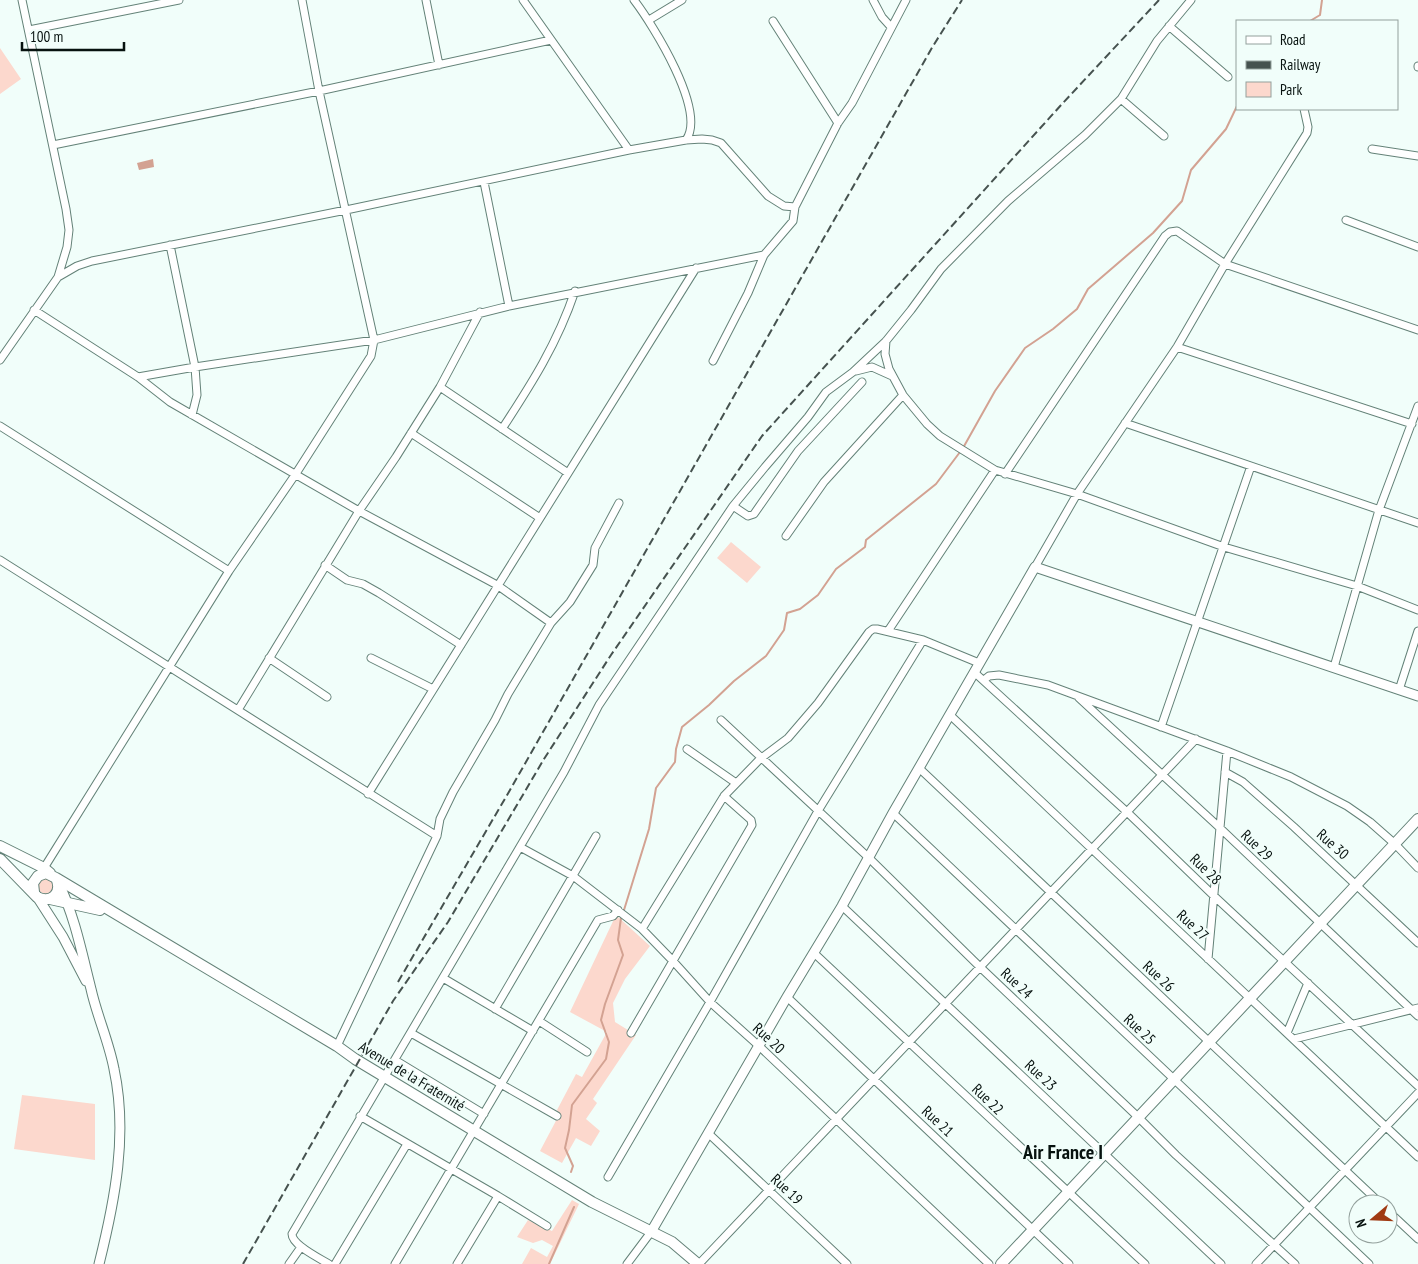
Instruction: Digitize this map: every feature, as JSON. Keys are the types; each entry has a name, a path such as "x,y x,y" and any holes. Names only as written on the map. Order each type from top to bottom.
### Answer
{"main road":[{"path":"1001,1264 1418,819"},
{"name":"Avenue de la Fraternité","path":"0,846 337,1046 355,1059 592,1202 672,1242 698,1264"},
{"path":"0,859 35,894 42,899 50,899 58,892 52,876 46,873 38,876 33,883 35,894"},
{"name":"Avenue de la Fraternité","path":"50,899 111,912"}],"street":[{"path":"0,360 58,277 67,247 69,230 22,0"},
{"path":"29,30 179,0"},
{"path":"99,1264 117,1186 120,1145 119,1104 115,1070 67,902 52,876 169,668 229,571 295,475 371,356 374,340 319,91 302,0"},
{"path":"426,0 439,65"},
{"path":"523,0 629,150"},
{"path":"634,0 649,20 683,87 689,109 690,122 690,134 686,140"},
{"path":"649,20 682,0"},
{"path":"873,0 882,17 891,27"},
{"path":"713,361 748,293 764,255 793,221 795,206 838,123 852,104 906,0"},
{"path":"329,1264 301,1247 293,1240 292,1234 564,772 599,705 733,506 808,417 826,392 853,372 886,341 948,262 1008,201 1086,135 1121,99 1157,41 1191,0"},
{"path":"773,21 838,123"},
{"path":"1169,26 1228,77"},
{"path":"52,146 319,91 551,40"},
{"path":"1121,99 1164,136"},
{"path":"627,1264 651,1232 758,1046 842,906 893,813 1077,494 1177,347 1224,264 1307,133 1308,127 1304,110"},
{"path":"58,277 92,260 686,140 702,139 721,143 768,196 784,206 795,206"},
{"path":"1372,149 1418,156"},
{"path":"484,182 509,306"},
{"path":"1346,220 1418,247"},
{"path":"1005,474 1167,234 1177,231 1224,264 1418,330"},
{"path":"170,245 195,367 197,394 192,415"},
{"path":"138,377 374,340 480,312 575,291 764,255"},
{"path":"368,794 696,268"},
{"path":"502,429 551,351 565,321 575,291"},
{"path":"34,310 138,377 170,402 295,475 497,585 551,623"},
{"path":"238,710 359,510 396,458 440,387 480,312"},
{"path":"886,341 885,354 889,369 904,395 927,424 956,447 995,470 1077,494 1224,547 1357,586 1418,610"},
{"path":"1177,347 1412,424"},
{"path":"853,372 872,367 893,377"},
{"path":"733,506 748,516 754,514 798,451 862,382"},
{"path":"440,387 568,474"},
{"path":"786,536 824,482 904,395"},
{"path":"1334,668 1378,510 1418,406"},
{"path":"1125,423 1418,523"},
{"path":"0,426 229,571"},
{"path":"411,432 540,518"},
{"path":"1161,728 1251,466"},
{"path":"888,631 995,470"},
{"path":"337,1046 437,836 440,818 508,694 551,623 570,602 593,565 595,548 619,503"},
{"path":"0,560 437,836"},
{"path":"325,565 347,580 363,584 379,593 461,645"},
{"path":"1035,566 1418,696"},
{"path":"642,929 724,796 760,759 788,738 818,704 869,632 873,629 888,631 923,640 979,663"},
{"path":"1399,690 1418,631"},
{"path":"608,1177 818,811 923,640"},
{"path":"269,658 327,697"},
{"path":"371,658 433,689"},
{"name":"Rue 28","path":"974,672 1127,812 1214,896 1418,1086"},
{"path":"984,680 989,676 999,675 1048,685 1161,728 1196,739 1290,777 1330,796 1370,822 1418,868"},
{"name":"Rue 29","path":"1075,695 1220,828 1320,924 1415,1009 1418,1016"},
{"name":"Rue 27","path":"950,714 1418,1156"},
{"name":"Rue 24","path":"721,720 760,759 869,858 1181,1160 1295,1264"},
{"path":"698,1264 1196,739"},
{"path":"687,749 736,783"},
{"path":"1208,959 1227,751"},
{"name":"Rue 26","path":"919,768 1370,1194"},
{"name":"Rue 30","path":"1225,772 1250,788 1418,942"},
{"path":"631,1033 752,825 751,820 724,796"},
{"name":"Rue 25","path":"893,813 1369,1264"},
{"path":"495,1009 596,836"},
{"name":"Rue 20","path":"520,847 573,876 642,929 710,1002 990,1264"},
{"path":"35,894 63,937 91,990"},
{"name":"Rue 23","path":"842,906 1221,1264"},
{"path":"395,1264 598,920 613,916 618,910"},
{"name":"Rue 22","path":"814,953 1144,1264"},
{"path":"443,978 533,1031"},
{"path":"1287,1033 1308,983"},
{"name":"Rue 21","path":"787,997 1069,1264"},
{"path":"1294,1040 1415,1009"},
{"path":"538,1021 587,1052"},
{"path":"410,1033 557,1116"},
{"path":"395,1060 484,1114"},
{"path":"1256,1264 1418,1093"},
{"path":"360,1116 547,1226"},
{"name":"Rue 19","path":"708,1133 847,1264"},
{"path":"335,1264 407,1144"},
{"path":"457,1264 498,1196"},
{"path":"1398,1220 1418,1239"},
{"path":"289,1264 301,1247"}],"green space":[{"path":"0,48 21,79 0,94"},
{"path":"731,542 761,567 747,583 717,558"},
{"path":"46,878 52,880 54,886 52,892 46,894 40,892 38,886 40,880"},
{"path":"616,915 650,946 625,979 613,1003 615,1022 636,1035 593,1099 597,1103 586,1119 600,1131 591,1146 576,1138 562,1163 540,1151 559,1115 557,1110 576,1074 582,1077 607,1032 570,1012"},
{"path":"22,1095 95,1104 95,1160 14,1149"},
{"path":"572,1200 579,1204 550,1264 522,1264 531,1248 547,1257 553,1246 542,1240 533,1243 517,1237 528,1220 552,1231"}],"shaded area":[{"path":"153,159 154,167 139,170 137,163"}],"waterway":[{"path":"1312,20 1320,15 1322,0"},
{"path":"963,448 995,391 1025,348 1053,329 1077,309 1088,289 1153,233 1182,201 1191,170 1226,129 1236,108"},
{"path":"624,910 649,829 656,788 675,762 676,749 682,727 734,681 766,656 784,630 787,613 800,609 818,595 836,569 865,547 866,540 936,484 960,452"},
{"path":"571,1172 573,1166 565,1148 572,1105 606,1059 609,1042 601,1020 623,955 618,940 621,918"},
{"path":"549,1264 574,1207"}],"railway":[{"path":"398,982 510,790 933,46 962,0"},
{"path":"243,1264 393,1001 448,922 544,759 611,655 762,436 1062,104 1159,0"}],"district":[{"name":"Air France I","path":"1063,1152"}]}
